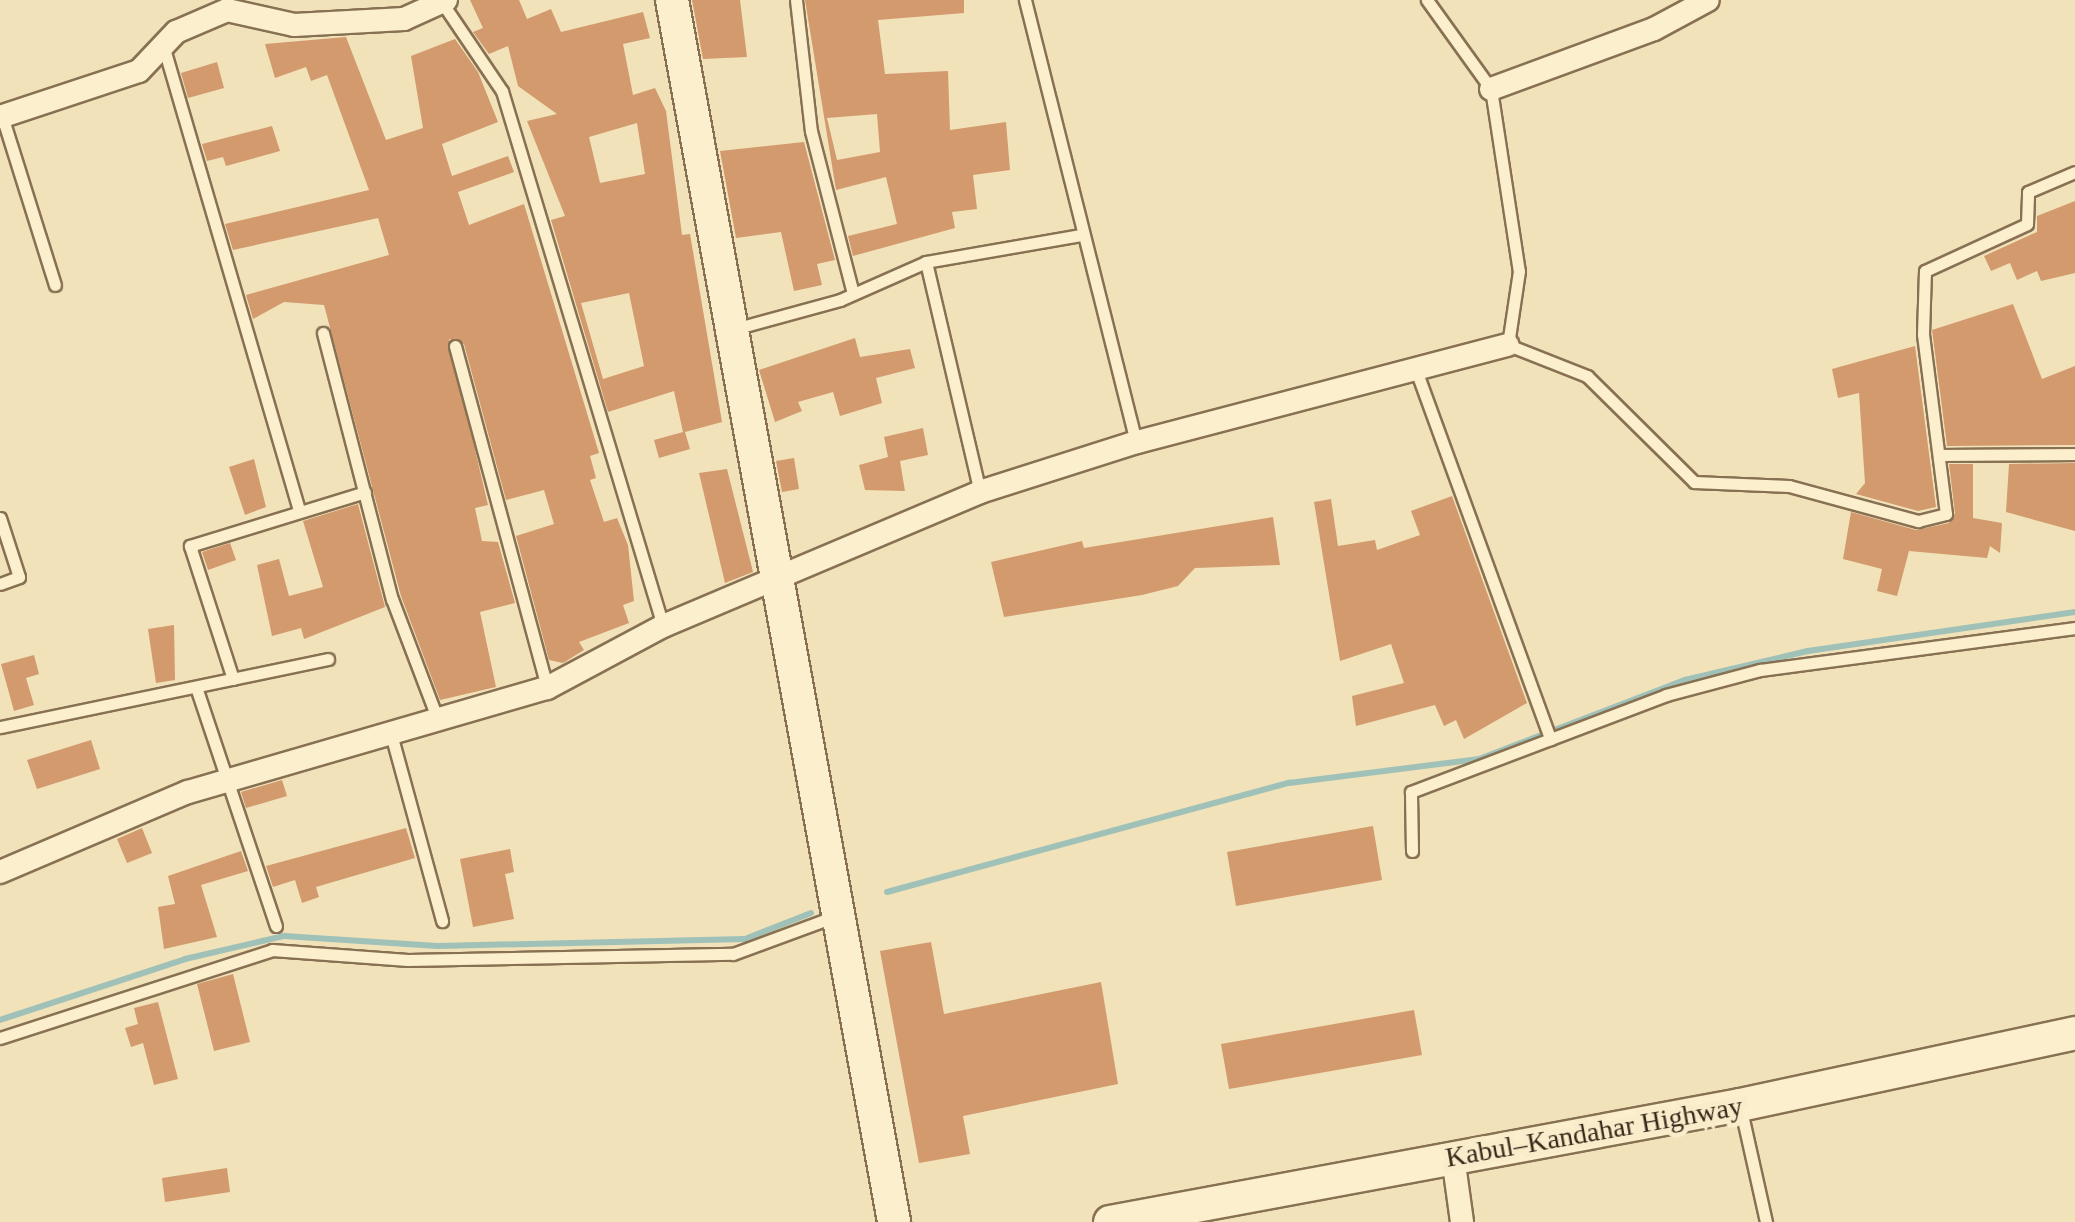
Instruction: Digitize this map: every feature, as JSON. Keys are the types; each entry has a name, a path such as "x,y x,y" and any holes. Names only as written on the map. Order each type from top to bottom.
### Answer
{"street":[{"path":"672,0 775,584 894,1222"},
{"path":"1491,89 1654,29 1708,0"},
{"path":"1,116 139,71 163,45 227,10 294,24 404,19 444,2"},
{"path":"0,872 222,781 547,688 663,626 775,584 980,492 1136,442 1508,345"},
{"name":"Kabul–Kandahar Highway","path":"1110,1222 1740,1106 2075,1033"},
{"path":"1453,1157 1462,1222"}],"lane":[{"path":"796,0 811,131 852,290"},
{"path":"1026,0 1080,235 1136,442"},
{"path":"1427,0 1491,89 1519,270 1508,345 1587,376 1694,482 1788,486 1930,520 1946,514 1944,456 1922,334 1925,271 2028,224 2028,192 2075,172"},
{"path":"444,2 502,91 663,626"},
{"path":"163,45 298,508"},
{"path":"1,116 55,286"},
{"path":"730,330 926,262 1080,235"},
{"path":"926,262 980,492"},
{"path":"323,333 365,492 438,720"},
{"path":"455,346 547,688"},
{"path":"1416,370 1550,739"},
{"path":"1944,456 2075,454"},
{"path":"232,679 190,546 298,508 365,492"},
{"path":"0,518 19,577 0,584"},
{"path":"1412,852 1411,792 1550,739 1760,670 2075,628"},
{"path":"0,728 328,658"},
{"path":"196,687 222,781 276,926"},
{"path":"391,734 442,921"},
{"path":"0,1038 272,950 408,960 733,954 837,916"},
{"path":"1740,1106 1766,1222"}],"building":[{"path":"470,0 519,0 527,19 551,9 561,32 643,12 650,38 623,44 633,95 655,88 666,111 682,235 690,234 722,422 685,432 690,449 659,458 654,440 683,432 674,391 608,412 551,220 565,216 527,121 557,114 518,86 508,46 489,54 473,32 483,28","holes":["637,123 645,174 600,183 589,137","629,293 644,366 603,379 581,303"]},
{"path":"692,0 740,0 747,57 703,59"},
{"path":"805,0 964,0 964,13 878,20 885,74 948,71 950,130 1006,122 1010,170 973,175 977,209 952,212 955,228 853,256 848,236 897,224 886,177 836,190","holes":["877,114 880,152 837,160 827,118"]},
{"path":"346,37 386,140 423,128 411,56 455,39 478,72 498,122 442,144 452,176 508,156 514,172 458,192 469,225 524,204 599,453 590,456 596,478 590,480 604,522 617,518 628,545 634,601 623,605 629,623 579,642 584,650 563,663 549,660 516,536 554,524 544,490 506,500 464,344 449,339 488,505 475,508 482,541 498,542 515,603 480,612 496,687 440,700 401,596 324,305 284,302 253,319 246,295 389,255 378,218 233,250 225,224 369,190 327,75 311,81 306,67 275,78 265,44"},
{"path":"217,62 224,88 188,98 181,73"},
{"path":"272,126 280,151 226,166 223,157 207,161 202,144"},
{"path":"804,142 835,260 817,264 822,285 794,291 781,232 736,238 720,151"},
{"path":"2075,201 2075,273 2041,281 2037,271 2017,280 2010,263 1991,271 1984,256 2037,232 2037,216"},
{"path":"2013,304 2042,379 2075,366 2075,445 1947,446 1932,330"},
{"path":"855,338 860,357 910,349 915,368 876,378 882,403 840,416 833,392 798,402 802,411 775,422 759,370"},
{"path":"1915,346 1936,507 1918,511 1856,494 1865,483 1859,393 1838,398 1832,369"},
{"path":"923,428 928,455 900,461 905,491 865,490 859,465 888,457 884,437"},
{"path":"794,458 799,489 782,492 776,461"},
{"path":"254,459 266,507 245,515 229,467"},
{"path":"2075,463 2075,531 2006,512 2009,464"},
{"path":"1949,464 1973,464 1973,518 2002,523 2000,553 1990,546 1987,558 1909,551 1897,596 1877,591 1882,569 1843,559 1851,512 1916,530 1949,523 1955,513"},
{"path":"727,469 753,572 725,583 699,473"},
{"path":"1452,496 1527,703 1464,739 1456,720 1444,726 1435,705 1356,726 1352,696 1404,683 1391,644 1340,661 1314,502 1331,499 1338,546 1375,540 1377,550 1420,535 1411,511"},
{"path":"358,504 385,607 304,639 301,628 272,636 257,565 279,559 289,596 323,587 303,521"},
{"path":"1273,517 1280,565 1195,568 1178,586 1004,617 991,562 1082,541 1084,548"},
{"path":"230,543 236,560 208,570 202,552"},
{"path":"174,625 175,680 156,683 148,629"},
{"path":"34,655 39,674 26,678 34,705 14,711 1,664"},
{"path":"91,740 100,769 37,789 27,760"},
{"path":"282,780 287,796 246,808 241,792"},
{"path":"1373,826 1382,880 1236,906 1227,852"},
{"path":"142,828 152,853 127,863 117,839"},
{"path":"406,828 415,858 316,887 319,897 302,903 295,880 273,887 266,866"},
{"path":"510,849 514,872 505,874 514,919 473,927 460,859"},
{"path":"241,851 248,871 201,885 217,937 164,949 158,907 175,904 168,876"},
{"path":"931,942 944,1014 1101,982 1118,1084 963,1116 970,1154 919,1163 880,951"},
{"path":"233,974 250,1042 214,1051 197,984"},
{"path":"158,1002 178,1079 154,1085 143,1043 131,1047 125,1028 138,1024 134,1008"},
{"path":"1414,1010 1422,1055 1229,1089 1221,1044"},
{"path":"227,1168 230,1192 165,1202 162,1178"}],"waterway":[{"path":"887,892 1289,783 1479,759 1685,680 1808,651 2075,612"},
{"path":"0,1020 185,959 284,936 438,946 745,939 811,913"}]}
